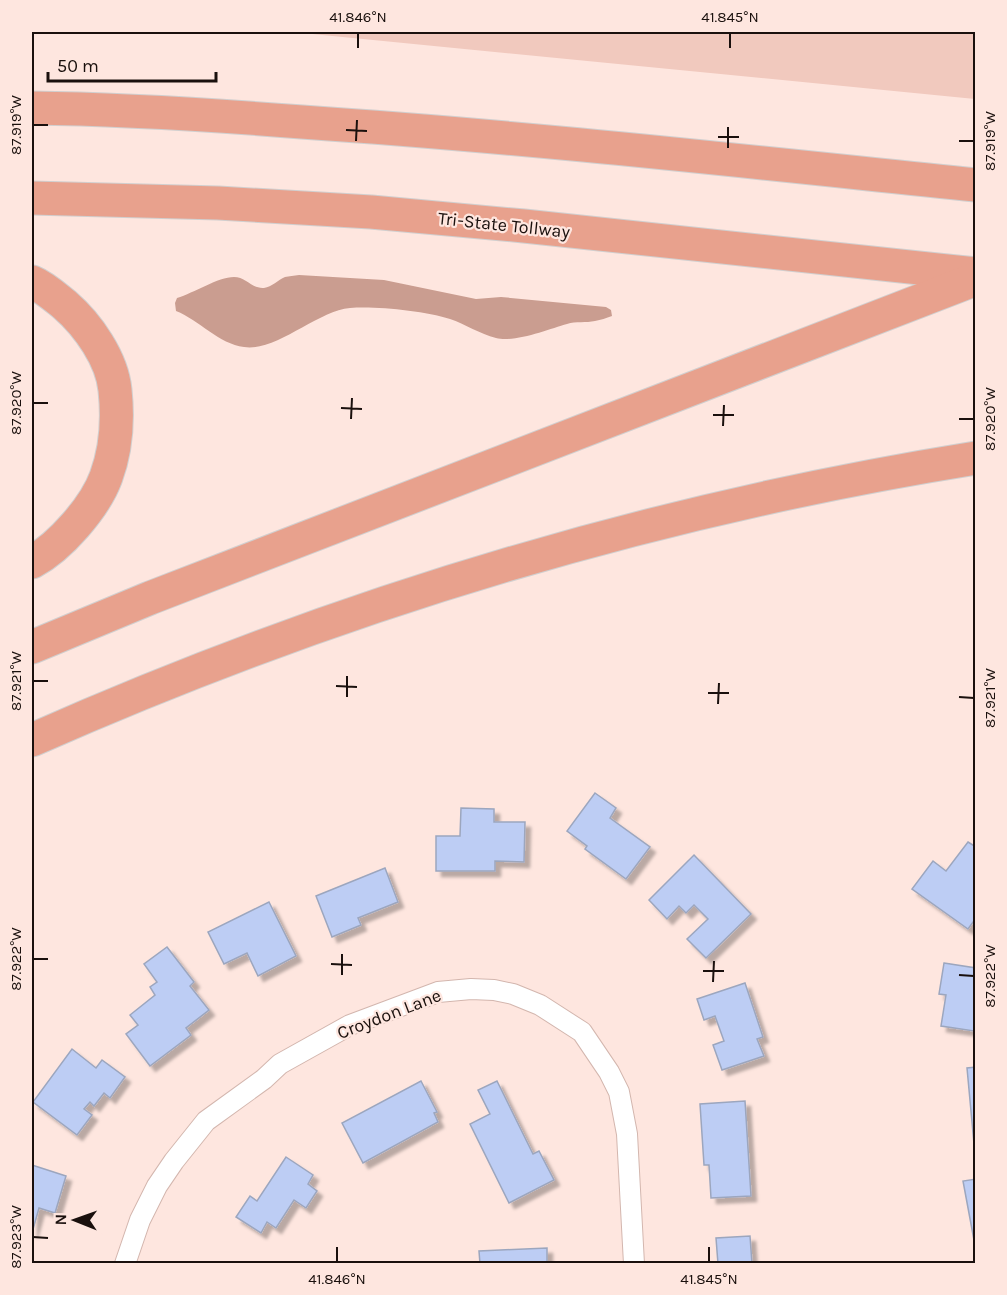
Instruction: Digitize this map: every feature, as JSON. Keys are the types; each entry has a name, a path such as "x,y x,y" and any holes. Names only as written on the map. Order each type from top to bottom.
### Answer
{"highway":[{"path":"32,108 170,113 364,126 542,141 975,185"},
{"name":"Tri-State Tollway","path":"32,198 218,203 371,212 524,226 975,277"},
{"path":"32,647 150,597 925,299 975,277"},
{"path":"32,282 80,318 104,353 115,389 116,433 106,477 85,513 61,541 32,562"},
{"path":"32,740 136,695 238,655 361,611 503,566 582,543 692,516 975,458"}],"street":[{"name":"Croydon Lane","path":"125,1263 140,1220 157,1186 206,1121 264,1079 280,1064 350,1025 438,992 471,988 513,994 540,1005 582,1032 609,1072 619,1092 627,1134 634,1263"}],"shaded area":[{"path":"292,32 975,32 975,99"},
{"path":"299,275 384,280 476,299 501,297 606,307 611,310 612,316 595,321 570,323 522,337 504,339 490,336 450,319 414,311 350,308 324,316 283,338 256,347 244,347 218,337 176,311 177,298 221,280 234,277 256,287 264,288 285,277"}],"building":[{"path":"595,793 616,808 610,818 650,847 626,879 585,849 587,846 567,831"},
{"path":"461,808 494,809 494,822 525,822 524,862 495,861 495,871 436,871 436,836 460,836"},
{"path":"968,842 976,847 976,918 968,929 912,889 933,861 946,871"},
{"path":"694,855 751,914 706,958 687,939 708,919 694,905 686,913 679,906 667,919 649,900"},
{"path":"385,868 398,902 358,918 361,925 332,937 316,896"},
{"path":"269,902 296,956 258,976 247,953 224,964 208,932"},
{"path":"167,947 194,982 190,986 209,1010 186,1028 191,1035 150,1066 126,1034 138,1025 130,1015 155,995 150,987 157,982 144,964"},
{"path":"944,963 976,968 974,1031 941,1026 946,995 939,994"},
{"path":"745,983 763,1037 757,1039 764,1056 722,1070 713,1045 724,1041 715,1016 704,1020 697,999"},
{"path":"72,1049 96,1068 102,1060 125,1077 110,1098 104,1093 94,1106 90,1102 84,1109 92,1115 77,1135 33,1102"},
{"path":"976,1067 976,1144 974,1144 967,1068"},
{"path":"421,1081 437,1112 434,1113 438,1122 363,1163 342,1123"},
{"path":"497,1081 533,1154 539,1151 554,1180 509,1203 470,1124 490,1114 478,1090"},
{"path":"745,1101 751,1196 711,1198 709,1165 704,1165 700,1104"},
{"path":"286,1157 313,1175 308,1184 317,1191 306,1208 294,1200 276,1228 267,1222 261,1233 236,1217 250,1196 257,1201"},
{"path":"32,1165 66,1176 55,1213 39,1208 32,1233"},
{"path":"976,1179 976,1251 963,1181"},
{"path":"750,1236 752,1264 718,1264 716,1238"},
{"path":"547,1248 547,1264 480,1264 479,1251"}]}
